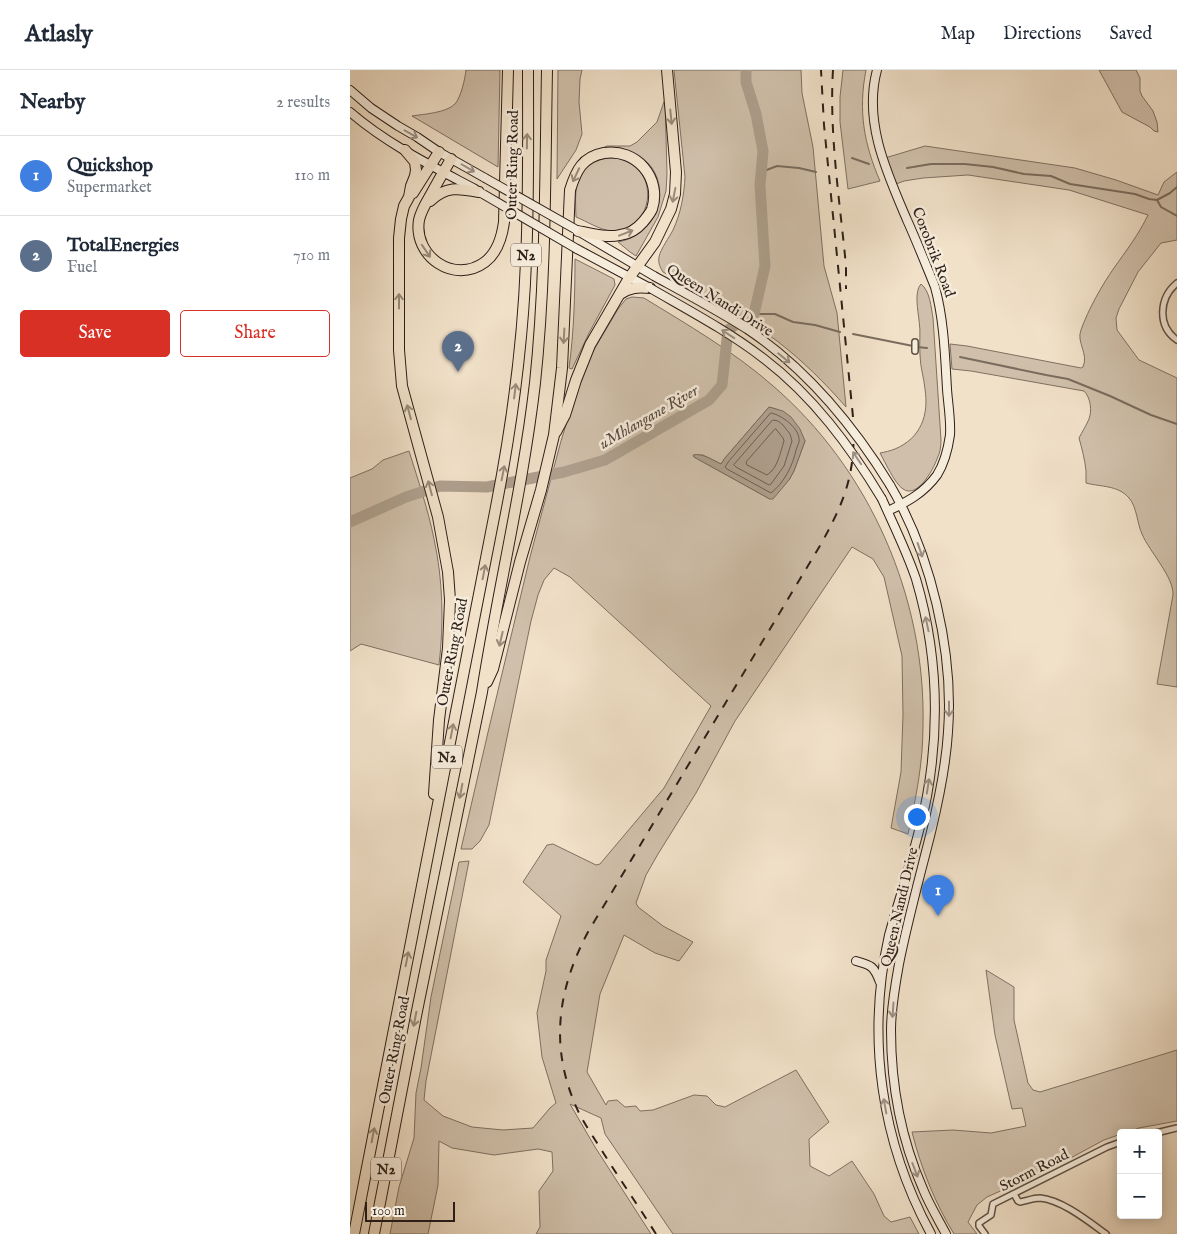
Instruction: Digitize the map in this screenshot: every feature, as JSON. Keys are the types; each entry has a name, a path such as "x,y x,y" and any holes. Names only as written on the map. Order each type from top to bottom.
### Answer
{"highway":[{"path":"451,159 420,215 418,231 423,246 432,259 448,268 467,270 486,262 500,243 504,222 508,70"},
{"name":"Outer Ring Road","path":"354,1234 509,439 526,269 528,70"},
{"name":"Outer Ring Road","path":"374,1234 482,692 528,437 542,305 545,243 546,70"},
{"path":"554,439 565,416 576,380 590,346 629,278 655,242 671,209 675,194 676,164 667,70"},
{"path":"405,150 412,157 416,165 409,197"},
{"path":"431,837 439,720 450,620 448,572 438,517 405,399 400,366 399,238 404,206 439,152"},
{"path":"482,692 493,669 554,439 562,368 570,190 573,179 580,167 588,159 606,153 620,153 642,165 652,180 654,193 652,210 640,226 623,235 613,236 577,230"},
{"path":"425,205 445,190 460,188 481,193"},
{"path":"619,295 634,287 650,288"}],"main road":[{"name":"Corobrik Road","path":"877,70 873,99 880,154 935,287 940,304 950,430 944,461 937,475 919,494 888,512"},
{"name":"Queen Nandi Drive","path":"350,90 371,108 439,152 748,330 792,364 838,411 871,456 902,504 931,581 939,615 948,678 948,732 937,806 903,941 897,973 892,1019 892,1057 900,1118 912,1163 923,1190 946,1234"},
{"name":"Queen Nandi Drive","path":"350,112 386,140 703,318 763,358 816,406 840,435 867,473 882,499 911,565 924,608 933,669 935,727 927,797 889,935 881,984 878,1047 881,1084 897,1153 907,1182 931,1234"},
{"path":"856,961 870,964 874,968 881,984"}],"street":[{"path":"1177,283 1170,289 1164,299 1162,314 1168,332 1177,340"},
{"path":"915,342 915,351"},
{"path":"1162,1132 1177,1128"},
{"name":"Storm Road","path":"985,1234 979,1226 980,1222 991,1215 993,1204 1107,1146 1117,1143"},
{"path":"1014,1194 1020,1202 1040,1198 1060,1204 1106,1234"}],"shaded area":[{"path":"466,70 500,70 498,167 412,116 441,111 455,104 461,93"},
{"path":"558,70 582,70 579,102 582,134 576,150 557,179"},
{"path":"674,70 801,70 802,93 813,147 824,266 837,313 846,407 796,356 764,331 663,272 659,263 659,257 678,217 685,177"},
{"path":"843,70 866,70 863,99 864,127 870,154 880,181 848,189 840,122"},
{"path":"1099,70 1136,70 1140,78 1140,91 1153,111 1158,132 1122,112"},
{"path":"665,99 666,191 658,217 636,256 618,242 635,236 648,225 656,212 660,198 658,183 653,169 642,158 626,150 612,148 598,150 607,146 630,146 637,142 657,122"},
{"path":"925,146 1075,168 1158,195 1164,182 1177,172 1177,240 1161,243 1138,272 1116,318 1117,330 1139,360 1177,378 1177,687 1157,684 1173,595 1170,580 1145,541 1134,506 1129,498 1115,489 1086,483 1085,463 1079,438 1090,416 1091,408 1088,397 1084,391 952,369 950,344 1083,367 1085,357 1080,335 1084,322 1105,282 1148,215 1069,190 968,175 923,178 896,184 885,158"},
{"path":"606,158 624,160 637,168 645,179 648,193 646,207 639,219 628,228 608,231 576,217 576,188 578,180 587,167"},
{"path":"575,259 614,279 615,285 572,369 569,368 574,313"},
{"path":"921,284 928,295 933,318 941,443 938,457 924,482 914,490 908,491 897,483 880,453 895,449 911,439 917,432 924,417 926,399 920,359 920,329 917,301"},
{"path":"632,297 644,298 710,339 772,385 807,419 837,456 864,496 885,539 902,584 914,631 921,678 923,740 914,807 908,834 891,828 901,772 903,715 902,656 884,577 873,559 852,547 735,721 696,793 646,875 636,903 638,907 663,926 693,942 679,961 655,953 624,935 600,994 587,1072 606,1105 608,1101 617,1100 625,1107 636,1106 640,1111 653,1110 694,1095 707,1096 716,1105 725,1107 796,1070 829,1122 809,1139 810,1166 829,1176 852,1161 874,1194 884,1216 891,1222 910,1217 919,1234 673,1234 605,1134 601,1118 570,1104 595,1147 651,1234 536,1234 540,1227 539,1191 553,1171 552,1152 538,1149 494,1155 452,1148 439,1141 438,1185 428,1234 390,1234 399,1187 414,1138 416,1093 431,997 459,862 469,861 426,1081 424,1100 443,1116 472,1127 503,1130 533,1128 556,1103 542,1057 537,1013 546,971 546,960 561,916 523,882 547,845 553,844 596,865 600,864 664,788 711,706 570,577 554,568 544,580 531,621 489,825 480,841 472,849 461,849 530,557 561,441 574,399 592,353 626,299","holes":["769,407 777,409 791,419 805,441 789,480 769,499 694,457 694,455 703,455 721,464"]},
{"path":"409,451 429,517 439,570 442,633 439,665 361,644 350,651 350,478 372,469 383,460"},
{"path":"986,970 1014,987 1014,1020 1028,1083 1033,1090 1040,1092 1177,1050 1177,1121 1136,1129 1117,1129 1117,1135 1104,1140 1052,1168 987,1197 977,1205 968,1222 977,1234 954,1234 929,1185 912,1132 953,1130 991,1133 1026,1126 1022,1108 1012,1109 995,1035"}],"water":[{"path":"769,407 783,411 791,417 800,429 805,441 794,471 773,499 769,499 693,455 704,456 721,464"}],"waterway":[{"name":"uMhlangane River","path":"350,522 406,497 440,486 487,487 564,472 605,460 709,400 722,385 728,330 754,314 765,266 760,185 763,151 756,114 746,82 746,70"},
{"path":"852,158 869,164"},
{"path":"907,168 931,164 965,164 993,167 1024,174 1051,176 1070,184 1135,194 1157,200 1177,187"},
{"path":"760,182 764,171 777,166 816,172"},
{"path":"1157,200 1161,207 1177,216"},
{"path":"754,314 775,314 793,322 815,325 840,332"},
{"path":"853,334 913,346"},
{"path":"917,347 927,348"},
{"path":"960,357 1068,379 1151,415 1177,424"}],"railway":[{"path":"656,1234 586,1125 570,1092 560,1045 560,1022 563,1000 577,955 588,932 821,544 838,511 846,489 853,453 853,417 824,125 821,70"},
{"path":"833,70 832,119 846,266 846,289"}],"place":[{"name":"TotalEnergies","path":"458,372"},
{"name":"Quickshop","path":"938,916"}]}
